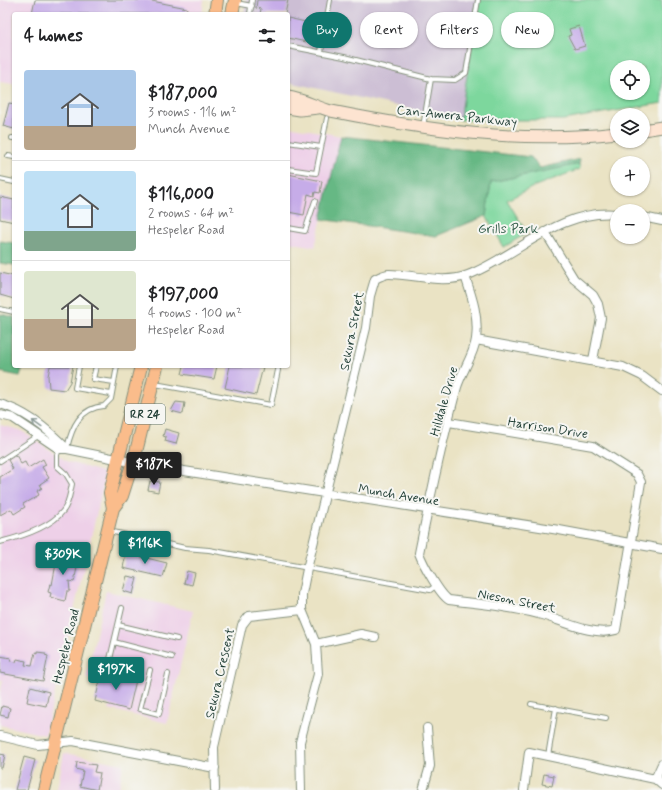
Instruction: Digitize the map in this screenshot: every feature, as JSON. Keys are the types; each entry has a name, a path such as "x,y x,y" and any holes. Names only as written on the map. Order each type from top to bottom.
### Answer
{"main road":[{"path":"215,12 218,0"},
{"name":"Can-Amera Parkway","path":"290,97 302,99 318,108"},
{"name":"Can-Amera Parkway","path":"290,108 300,110 318,108 423,128 483,135 543,138 610,133"},
{"path":"650,129 662,127"},
{"name":"Hespeler Road","path":"113,508 110,493 141,368"},
{"name":"Hespeler Road","path":"44,790 107,530 113,508 122,496 157,368"}],"street":[{"name":"Sekura Street","path":"307,569 366,328 370,296 375,279 388,274 424,279 465,276 490,267 545,232 566,222 588,216 610,213"},
{"path":"650,218 662,221"},
{"path":"545,232 574,279 593,295 598,304 601,318 593,360"},
{"name":"Hilldale Drive","path":"428,510 458,386 476,340 477,312 465,276"},
{"path":"476,340 593,360 623,367 642,376 662,391"},
{"path":"0,404 19,411 58,439 63,449"},
{"path":"0,415 13,418 38,436 63,449"},
{"name":"Harrison Drive","path":"449,422 593,446 638,474 641,482 631,544"},
{"name":"Munch Avenue","path":"63,449 132,463 558,530 662,549"},
{"name":"Nieson Street","path":"428,510 419,553 437,585 449,600 537,614 585,628 608,632 616,630 618,623 631,544"},
{"path":"301,790 300,742 318,674 316,644 302,610 302,594 307,569"},
{"name":"Sekura Crescent","path":"215,790 214,747 242,625 249,616 302,610"},
{"path":"316,644 362,634 375,637"},
{"path":"423,790 430,766 427,728"},
{"path":"0,736 38,745 73,741 215,768"},
{"path":"524,790 529,752 655,779 662,784"},
{"path":"655,779 662,764"}],"lane":[{"path":"250,12 252,0"},
{"path":"321,52 330,0"},
{"path":"290,46 321,52 431,79 455,80 466,73 478,0"},
{"path":"233,6 252,6"},
{"path":"423,128 431,79"},
{"path":"290,168 316,173 327,118"},
{"path":"290,142 321,147"},
{"path":"8,156 12,157"},
{"path":"0,179 12,182"},
{"path":"290,228 305,231 315,201"},
{"path":"0,310 12,312"},
{"path":"79,368 75,388 112,394"},
{"path":"96,368 93,379 114,382"},
{"path":"1,540 33,532 64,511 70,496 72,484 66,474 57,466 56,455 63,449 71,432 87,410 104,406 110,399 117,368"},
{"path":"153,383 271,405 278,370"},
{"path":"0,460 38,436"},
{"path":"107,530 185,548 209,550 307,569 430,590 437,585"},
{"path":"110,659 122,608"},
{"path":"118,625 177,639"},
{"path":"114,642 172,657"},
{"path":"150,670 140,709 159,714 168,674"},
{"path":"531,704 606,718"},
{"path":"548,756 556,708"}],"shaded area":[{"path":"0,0 204,0 202,12 12,12 12,84 0,82"},
{"path":"246,0 479,0 477,12 426,12 426,48 471,48 460,120 290,82 290,12 244,12"},
{"path":"290,126 341,136 315,247 290,242"},
{"path":"0,425 20,430 68,462 106,473 45,735 0,725 0,693 3,680 0,680"},
{"path":"106,591 193,611 167,723 109,709 114,684 86,678"},
{"path":"64,753 123,764 119,790 57,790"}],"green space":[{"path":"479,0 662,0 662,103 633,108 610,108 610,112 563,120 460,120 471,48 493,48 493,12 477,12"},
{"path":"341,136 531,157 540,168 580,159 579,164 491,182 486,216 436,236 321,219"},
{"name":"Grills Park","path":"579,164 580,169 535,186 507,200 527,233 504,247 486,216 491,182"},
{"path":"0,241 12,243 12,265 0,263"},
{"path":"0,314 12,317 12,368 22,368 20,376 0,372"}],"building":[{"path":"35,0 147,0 187,8 186,12 32,12"},
{"path":"257,0 288,0 285,12 260,12 261,9 256,8"},
{"path":"290,18 302,21 302,41 290,38"},
{"path":"579,26 585,46 575,49 568,36 571,35 569,29"},
{"path":"9,103 12,104 12,128 3,126"},
{"path":"290,174 322,181 320,193 315,192 314,196 308,194 304,215 290,212"},
{"path":"0,197 12,200 12,222 0,219"},
{"path":"0,273 12,276 12,298 0,295"},
{"path":"50,368 73,368 70,382 65,390 49,388 48,376"},
{"path":"184,368 217,368 214,379 182,374"},
{"path":"230,368 263,368 256,395 225,388"},
{"path":"176,402 185,403 183,414 171,411"},
{"path":"165,429 179,433 176,444 165,441 166,437 163,436"},
{"path":"16,455 21,464 25,462 28,468 43,459 46,465 42,467 49,478 40,484 42,488 37,491 39,495 23,504 25,507 14,514 11,509 0,515 0,477 13,469 8,460"},
{"path":"150,481 160,482 158,492 148,490"},
{"path":"58,553 79,558 74,582 69,581 70,591 67,591 65,601 50,597 51,593 48,592 50,584 52,585"},
{"path":"126,553 167,563 163,577 123,568"},
{"path":"187,571 195,573 192,585 184,583"},
{"path":"127,576 137,578 133,594 123,591"},
{"path":"37,652 45,653 45,655 48,656 43,681 0,673 0,656 11,658 10,661 16,662 17,659 26,661 25,665 32,666 35,653 37,654"},
{"path":"102,672 136,680 129,710 95,701"},
{"path":"30,687 49,692 46,706 27,702"},
{"path":"2,706 10,708 8,717 0,715"},
{"path":"0,754 5,755 2,768 0,768"},
{"path":"24,757 35,760 27,790 15,790"},
{"path":"77,762 96,765 94,772 100,773 97,790 80,786 83,771 76,769"},
{"path":"544,774 554,776 552,786 542,784"}]}
